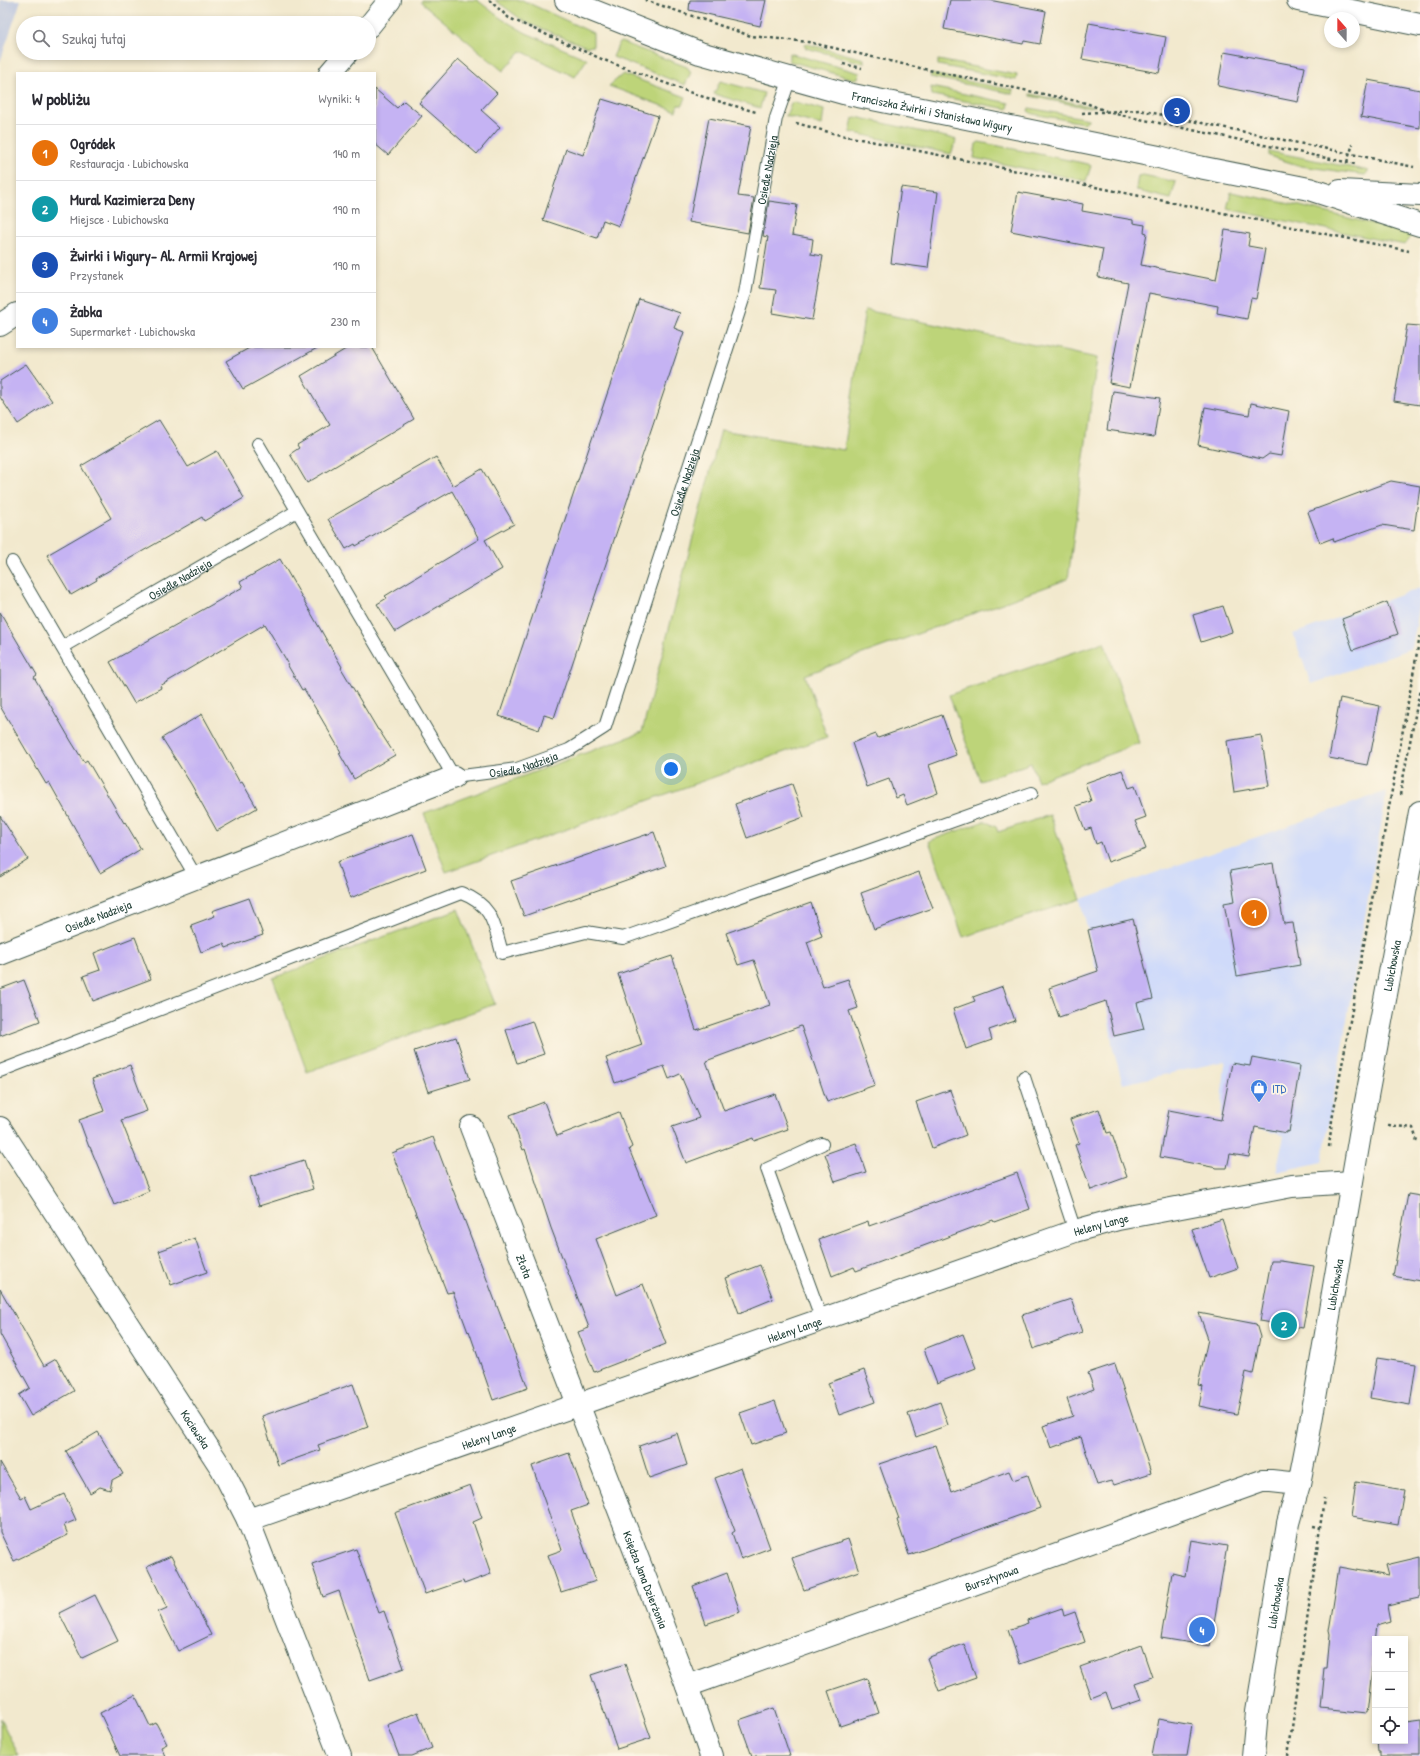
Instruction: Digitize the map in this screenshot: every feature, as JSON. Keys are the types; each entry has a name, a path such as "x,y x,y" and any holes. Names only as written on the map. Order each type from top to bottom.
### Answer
{"street":[{"path":"376,17 390,0"},
{"name":"Franciszka Żwirki i Stanisława Wigury","path":"566,0 700,52 843,93 1309,189 1420,225"},
{"path":"1298,0 1420,25"},
{"path":"331,72 341,60"},
{"name":"Franciszka Żwirki i Stanisława Wigury","path":"1309,189 1420,195"},
{"path":"0,325 16,315"},
{"name":"Osiedle Nadzieja","path":"0,954 454,777"},
{"name":"Lubichowska","path":"1253,1756 1257,1712 1288,1522 1299,1484 1311,1425 1352,1182 1420,812"},
{"name":"Złota","path":"471,1127 578,1405"},
{"name":"Kociewska","path":"0,1128 222,1469 248,1520 340,1756"},
{"name":"Heleny Lange","path":"248,1520 1075,1231 1118,1219 1241,1195 1292,1186 1352,1182"},
{"name":"Księdza Jana Dzierżonia","path":"578,1405 686,1686 711,1756"},
{"name":"Bursztynowa","path":"686,1686 1262,1481 1299,1484"}],"lane":[{"name":"Osiedle Nadzieja","path":"454,777 517,769 569,750 605,727 745,293 776,118 790,78"},
{"path":"258,444 454,777"},
{"name":"Osiedle Nadzieja","path":"62,647 297,511"},
{"path":"12,562 196,877"},
{"path":"0,1071 461,893 474,898 492,918 502,953 586,932 623,938 1032,793"},
{"path":"1024,1077 1075,1231"},
{"path":"822,1144 767,1169 822,1320"}],"path":[{"path":"489,0 509,18 604,60 697,95 776,118 836,134 1412,252"},
{"path":"646,0 751,36 808,42 924,69 1086,103 1107,112 1360,165"},
{"path":"841,63 870,70"},
{"path":"1077,111 1084,113 1139,110 1419,168"},
{"path":"1347,162 1353,144"},
{"path":"1325,1184 1332,1120 1420,636"},
{"path":"1398,1127 1413,1128 1417,1141 1420,1140"},
{"path":"1288,1756 1320,1528"}],"shaded area":[{"path":"0,0 21,0 0,62"},
{"path":"1420,588 1420,603 1412,648 1311,684 1293,634"},
{"path":"1387,791 1322,1162 1276,1172 1284,1136 1255,1127 1221,1120 1225,1061 1123,1084 1113,1049 1106,1001 1098,971 1095,967 1081,899"}],"green space":[{"path":"422,0 477,0 502,19 526,33 587,59 575,77 521,51 503,71 421,2"},
{"path":"495,0 522,0 593,33 593,46 587,47 525,22"},
{"path":"621,42 687,67 691,72 685,85 613,57 619,43"},
{"path":"807,44 864,59 864,63 806,48 804,45"},
{"path":"789,53 860,73 858,78 854,79 789,61"},
{"path":"938,60 1017,75 1016,80 938,65"},
{"path":"623,74 686,97 683,105 678,105 676,111 609,86"},
{"path":"931,74 1013,90 1013,94 930,77"},
{"path":"720,81 764,93 760,108 714,94"},
{"path":"931,87 1009,103 1008,109 932,95"},
{"path":"1030,94 1095,107 1089,108 1030,96"},
{"path":"795,102 824,110 822,125 786,116 791,103"},
{"path":"1029,108 1089,119 1084,123 1033,114 1028,111"},
{"path":"856,117 955,139 956,141 951,154 850,132 853,118"},
{"path":"979,142 1088,164 1091,166 1086,181 974,158 976,144"},
{"path":"1269,151 1369,171 1365,175 1301,166 1269,156"},
{"path":"1143,175 1176,182 1171,199 1138,191 1136,189 1138,176"},
{"path":"1231,192 1300,206 1413,234 1405,245 1227,209"},
{"path":"865,310 1097,358 1068,579 805,675 827,737 446,872 424,813 642,732 721,430 844,450"},
{"path":"1104,642 1139,743 1038,781 1031,763 980,781 949,695"},
{"path":"1050,815 1081,899 963,937 929,841 985,821 996,827 998,832"},
{"path":"458,909 495,1004 307,1072 273,978"},
{"path":"0,1718 19,1756 0,1756"}],"building":[{"path":"690,0 766,0 760,26 689,10"},
{"path":"950,0 989,0 1046,11 1040,44 1024,41 1023,44 944,29"},
{"path":"1089,23 1166,37 1159,73 1082,59"},
{"path":"1224,52 1305,67 1298,102 1218,86"},
{"path":"458,59 497,93 481,110 500,127 477,154 419,103"},
{"path":"1368,80 1420,90 1420,128 1361,117"},
{"path":"376,90 397,108 404,101 422,116 388,155 376,145"},
{"path":"602,99 658,116 619,226 603,220 597,238 543,220 566,149 583,155"},
{"path":"709,118 751,126 738,196 754,198 748,233 689,222"},
{"path":"901,187 938,192 928,268 891,263"},
{"path":"1018,192 1083,204 1082,211 1133,220 1133,223 1145,225 1144,232 1147,233 1141,265 1216,280 1225,230 1250,234 1248,246 1265,249 1256,299 1251,298 1247,319 1217,313 1218,306 1149,293 1130,387 1109,383 1128,283 1098,277 1103,249 1011,231"},
{"path":"769,201 797,205 792,235 813,239 811,254 823,256 812,320 772,313 776,290 760,288 768,237 763,236"},
{"path":"639,299 680,313 674,328 684,332 554,718 544,715 539,730 499,716"},
{"path":"1407,325 1420,326 1420,405 1394,401"},
{"path":"249,348 317,348 243,389 226,361"},
{"path":"347,348 373,348 414,419 307,483 290,454 299,448 297,445 330,425 301,376"},
{"path":"26,364 52,401 18,424 0,397 0,381"},
{"path":"1113,391 1160,398 1154,437 1107,430"},
{"path":"1251,403 1289,411 1281,456 1269,454 1262,459 1198,445 1205,407 1249,415"},
{"path":"159,420 188,467 217,451 244,498 204,521 202,517 96,578 97,580 71,595 47,555 111,518 81,466"},
{"path":"436,457 453,486 482,469 514,524 485,540 502,569 395,632 377,604 387,598 385,596 479,539 452,491 356,546 355,544 346,549 328,519"},
{"path":"1391,481 1420,486 1414,530 1382,525 1334,542 1333,538 1320,543 1308,512"},
{"path":"280,559 342,667 341,668 378,730 395,755 354,779 339,753 341,752 304,689 302,690 265,624 134,703 110,662 243,587 240,582"},
{"path":"1387,602 1398,634 1353,650 1342,619"},
{"path":"1223,606 1232,632 1201,642 1193,615"},
{"path":"0,612 37,675 34,677 71,741 84,762 87,760 141,849 100,873 49,782 46,784 0,706"},
{"path":"1340,698 1380,706 1367,765 1329,758"},
{"path":"202,714 240,783 242,782 257,808 217,831 191,784 162,738"},
{"path":"942,715 956,755 929,765 938,793 907,805 903,795 896,798 889,779 867,787 852,743 876,734 878,738"},
{"path":"1261,735 1269,786 1234,792 1227,741"},
{"path":"1122,770 1129,788 1135,786 1146,817 1135,821 1146,849 1108,862 1101,842 1096,844 1091,828 1085,830 1076,806 1091,801 1085,783"},
{"path":"792,784 804,817 747,838 735,804"},
{"path":"0,816 28,859 0,877"},
{"path":"654,832 666,866 524,916 511,881"},
{"path":"413,834 426,869 350,898 337,862"},
{"path":"1273,863 1284,924 1293,923 1300,965 1237,976 1224,903 1235,901 1230,871"},
{"path":"919,872 933,908 874,929 861,893"},
{"path":"249,898 263,935 226,948 224,944 201,952 191,925 215,916 212,911"},
{"path":"811,903 822,936 807,942 823,987 848,979 858,1008 849,1011 875,1085 827,1102 801,1026 706,1061 724,1111 775,1094 788,1129 754,1141 753,1138 686,1163 672,1127 699,1118 680,1074 669,1079 664,1066 615,1083 606,1058 642,1045 618,974 672,956 696,1030 770,1005 754,960 738,965 726,933"},
{"path":"1133,919 1153,999 1137,1003 1144,1029 1114,1036 1106,1001 1059,1017 1049,988 1098,971 1088,930"},
{"path":"135,937 151,979 93,1001 83,976 100,970 94,953"},
{"path":"24,980 40,1021 0,1036 0,989"},
{"path":"1003,986 1015,1021 989,1030 992,1040 966,1049 953,1009 975,1001 973,997"},
{"path":"532,1021 544,1054 517,1063 506,1030"},
{"path":"456,1037 470,1079 428,1092 414,1051"},
{"path":"1252,1057 1300,1066 1289,1132 1287,1131 1287,1133 1255,1127 1249,1157 1230,1154 1227,1168 1217,1168 1160,1157 1169,1110 1221,1120 1232,1063 1250,1066"},
{"path":"130,1065 147,1111 121,1120 149,1191 114,1205 79,1120 104,1111 92,1079"},
{"path":"950,1090 966,1135 932,1148 916,1102"},
{"path":"544,1102 557,1136 619,1112 632,1147 629,1149 656,1215 596,1239 617,1295 643,1284 666,1344 594,1372 578,1332 589,1328 551,1228 525,1149 523,1150 510,1115"},
{"path":"1099,1109 1107,1133 1111,1132 1127,1177 1091,1190 1075,1145 1079,1143 1070,1119"},
{"path":"433,1137 528,1388 493,1400 469,1331 468,1332 453,1292 447,1293 392,1153"},
{"path":"856,1143 866,1172 835,1182 825,1154"},
{"path":"304,1160 313,1189 259,1206 250,1177"},
{"path":"1017,1173 1030,1209 994,1222 993,1220 856,1271 854,1267 832,1276 819,1239 868,1221 869,1226"},
{"path":"1408,1194 1420,1196 1420,1281 1393,1276"},
{"path":"1222,1219 1238,1268 1209,1278 1192,1229"},
{"path":"195,1238 207,1272 171,1285 159,1251"},
{"path":"1271,1261 1314,1266 1303,1328 1260,1321"},
{"path":"760,1265 773,1299 739,1313 726,1278"},
{"path":"0,1289 44,1366 56,1359 74,1391 31,1416 19,1395 30,1388 0,1334"},
{"path":"1071,1299 1082,1332 1033,1349 1022,1315"},
{"path":"1199,1313 1256,1324 1260,1337 1253,1374 1246,1372 1237,1414 1199,1406 1203,1386 1198,1385 1208,1339"},
{"path":"963,1334 976,1368 937,1383 924,1349"},
{"path":"1377,1358 1416,1364 1410,1405 1370,1398"},
{"path":"1115,1364 1151,1473 1114,1485 1112,1481 1097,1485 1081,1437 1051,1448 1043,1426 1073,1416 1067,1399 1094,1389 1088,1373"},
{"path":"864,1370 875,1402 839,1415 828,1383"},
{"path":"353,1384 368,1427 318,1445 320,1450 278,1465 262,1416"},
{"path":"775,1401 786,1433 751,1445 740,1413"},
{"path":"940,1402 948,1425 916,1437 908,1414"},
{"path":"98,1432 123,1474 112,1480 110,1490 100,1487 90,1493 66,1451"},
{"path":"677,1433 687,1465 649,1478 639,1446"},
{"path":"936,1445 952,1492 1009,1471 1013,1480 1028,1475 1040,1508 909,1555 897,1520 899,1519 879,1464"},
{"path":"569,1453 588,1505 571,1511 596,1581 561,1592 548,1555 562,1550 532,1466"},
{"path":"0,1462 21,1498 25,1496 31,1509 64,1494 76,1520 64,1525 68,1535 14,1561 0,1532"},
{"path":"741,1468 770,1548 741,1559 732,1533 735,1531 715,1478"},
{"path":"1356,1482 1404,1490 1398,1525 1351,1517"},
{"path":"470,1485 482,1518 473,1522 491,1574 464,1584 463,1581 425,1594 395,1513"},
{"path":"848,1539 859,1571 804,1590 792,1558"},
{"path":"1191,1540 1227,1546 1210,1646 1161,1638 1172,1573 1185,1576"},
{"path":"356,1549 379,1613 384,1611 404,1668 370,1680 339,1591 323,1597 312,1564"},
{"path":"171,1556 211,1635 178,1651 158,1612 167,1608 147,1567"},
{"path":"1420,1557 1420,1598 1388,1605 1391,1621 1377,1625 1376,1636 1372,1636 1372,1669 1367,1713 1320,1708 1324,1668 1327,1668 1330,1635 1329,1631 1339,1567 1389,1576 1386,1565"},
{"path":"727,1573 740,1612 706,1624 693,1586"},
{"path":"95,1595 118,1641 82,1658 59,1613"},
{"path":"1062,1608 1064,1616 1075,1612 1085,1642 1020,1664 1008,1630 1028,1623 1027,1620"},
{"path":"964,1644 976,1678 939,1691 927,1658"},
{"path":"1141,1645 1152,1677 1135,1683 1141,1700 1112,1710 1106,1692 1091,1698 1080,1667"},
{"path":"625,1664 651,1738 617,1749 591,1675"},
{"path":"867,1678 879,1713 840,1726 828,1691"},
{"path":"135,1695 150,1726 156,1723 167,1744 161,1747 165,1756 120,1756 100,1713"},
{"path":"774,1708 790,1756 752,1756 739,1720"},
{"path":"418,1712 432,1748 412,1756 399,1756 387,1725"},
{"path":"1159,1719 1192,1725 1187,1756 1152,1756"},
{"path":"1420,1720 1420,1756 1381,1756 1378,1744 1408,1744 1408,1722"}],"place":[{"name":"Żwirki i Wigury- Al. Armii Krajowej","path":"1177,111"},
{"name":"Ogródek","path":"1254,913"},
{"name":"ITD","path":"1259,1103"},
{"name":"Mural Kazimierza Deny","path":"1284,1325"},
{"name":"Żabka","path":"1202,1630"}]}
